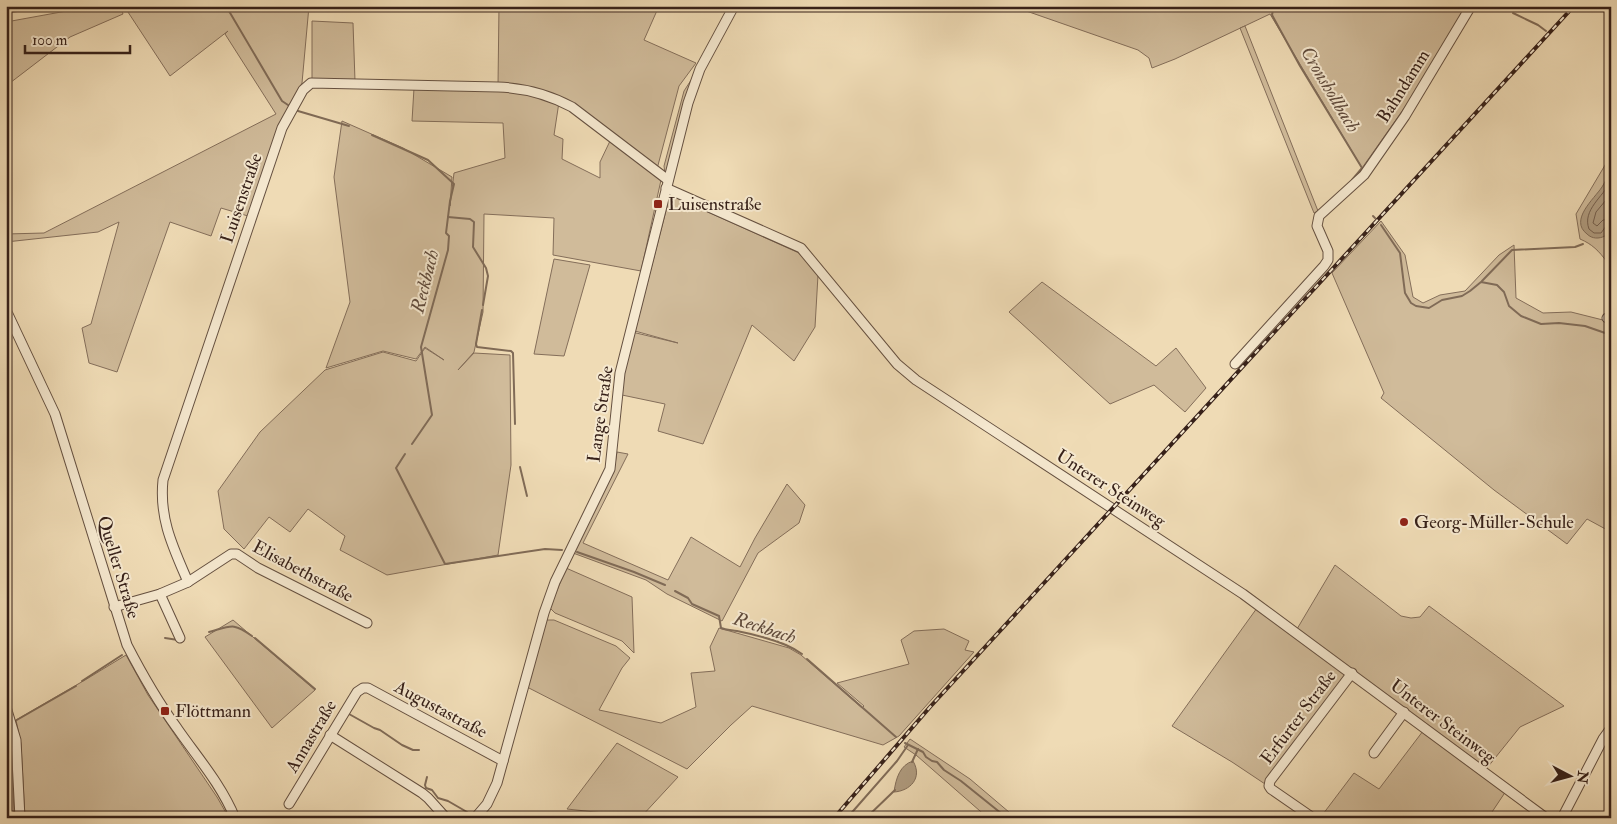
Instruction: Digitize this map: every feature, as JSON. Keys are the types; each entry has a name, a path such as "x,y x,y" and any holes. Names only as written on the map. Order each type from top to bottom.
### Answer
{"street":[{"name":"Lange Straße","path":"475,818 487,804 497,783 544,613 555,582 610,469 620,373 691,92 700,69 734,6"},
{"name":"Bahndamm","path":"1235,364 1328,260 1328,251 1317,226 1319,216 1364,174 1405,116 1471,6"},
{"name":"Luisenstraße","path":"188,582 168,535 162,508 163,480 282,128 303,90 311,83 498,87 520,88 536,92 572,107 667,184"},
{"name":"Unterer Steinweg","path":"667,184 801,248 897,364 916,380 1243,594 1546,818"},
{"name":"Queller Straße","path":"6,310 55,414 127,645 139,668 176,726 216,782 235,818"},
{"name":"Elisabethstraße","path":"114,607 160,594 188,582 231,554 237,554 258,568 367,623"},
{"path":"160,594 180,638"},
{"name":"Erfurter Straße","path":"1313,818 1271,790 1269,786 1270,781 1352,673"},
{"name":"Augustastraße","path":"363,688 368,688 503,761"},
{"name":"Annastraße","path":"289,804 357,692 363,688"},
{"path":"6,706 16,740 20,818"},
{"path":"1374,753 1404,712"},
{"path":"1562,818 1603,739 1611,728"},
{"path":"330,735 422,793 446,818"}],"shaded area":[{"path":"94,6 120,6 123,14 70,37 6,86 6,22"},
{"path":"124,6 309,6 302,83 280,125 248,216 221,208 211,236 170,222 117,372 89,363 82,328 91,324 119,222 98,232 6,242 6,234 44,233 276,114 225,34 228,31 170,76"},
{"path":"499,6 659,6 644,40 696,63 679,86 657,169 576,107 498,85"},
{"path":"1012,6 1467,6 1417,90 1362,168 1270,14 1152,68 1149,58 1138,50"},
{"path":"312,21 353,23 355,81 312,81"},
{"path":"1245,26 1318,211 1314,213 1240,28"},
{"path":"695,74 667,174 665,174 664,166 684,91"},
{"path":"414,88 519,90 559,102 554,135 563,139 562,159 600,178 600,162 610,141 661,180 641,271 553,255 554,218 484,214 483,312 474,352 458,370 474,353 510,355 511,465 498,555 387,575 340,550 345,536 308,509 290,532 269,517 244,549 224,529 218,491 260,432 325,370 383,352 416,361 425,348 444,360 425,347 416,359 383,351 326,368 350,302 334,177 342,121 403,148 452,177 450,206 454,173 505,158 503,123 412,121"},
{"path":"1611,155 1611,249 1607,262 1595,248 1580,239 1576,214"},
{"path":"670,195 799,253 818,275 815,327 794,361 752,325 703,444 658,431 665,404 622,395 623,375 632,332 678,343 635,331"},
{"path":"1381,221 1405,255 1413,297 1423,303 1440,295 1465,291 1499,255 1514,245 1516,298 1543,313 1571,312 1611,322 1611,532 1587,519 1567,544 1494,490 1381,398 1384,393 1332,273"},
{"path":"554,259 590,265 564,356 534,354"},
{"path":"1042,282 1156,366 1176,348 1206,388 1185,412 1154,385 1110,404 1009,312"},
{"path":"617,452 628,454 583,543 668,580 691,537 740,567 787,484 805,505 799,523 758,553 722,621 667,594 646,580 573,553 614,470"},
{"path":"1335,565 1401,616 1420,617 1429,606 1564,706 1520,727 1487,768 1427,727 1297,629"},
{"path":"566,568 632,597 634,653 622,641 555,613 550,608"},
{"path":"1257,608 1347,673 1265,784 1172,726"},
{"path":"233,620 315,690 272,728 205,637"},
{"path":"546,620 554,620 616,646 630,658 622,668 599,710 661,723 696,707 691,673 715,671 710,647 719,628 789,648 801,655 862,708 864,706 837,683 909,664 901,640 914,631 944,629 969,641 965,650 974,652 899,736 883,745 752,706 687,769 527,687"},
{"path":"126,655 148,695 217,797 229,818 25,818 21,744 16,720"},
{"path":"6,730 12,752 14,818 6,818"},
{"path":"1423,731 1506,791 1488,818 1320,818 1354,773 1379,789"},
{"path":"910,739 970,779 1016,818 988,818 916,755 904,747"},
{"path":"617,743 678,777 641,817 567,809"}],"water":[{"path":"1611,170 1610,226 1605,236 1593,238 1582,228 1582,216"},
{"path":"913,761 916,767 916,778 910,786 894,792 899,773"}],"waterway":[{"path":"6,13 46,6"},
{"name":"Reckbach","path":"226,6 282,101 288,105"},
{"name":"Cronshollbach","path":"1273,10 1272,15 1300,66 1362,168 1352,180"},
{"path":"1513,13 1546,31"},
{"name":"Reckbach","path":"298,111 349,126"},
{"name":"Reckbach","path":"372,135 428,160 454,184 446,233 449,236 448,250 421,347 432,415 412,444"},
{"path":"448,217 470,219 474,222 473,247 486,268 488,276 483,305"},
{"name":"Cronshollbach","path":"1381,225 1400,253 1405,293 1411,303 1416,306 1429,308 1442,300 1462,296 1481,282 1497,285 1504,292 1509,306 1521,316 1541,324 1559,323 1585,326 1608,334 1611,337"},
{"path":"1482,281 1512,250 1575,247 1583,244"},
{"path":"482,310 477,347 511,351 513,353 515,424"},
{"name":"Reckbach","path":"405,454 396,468 445,564 545,549 562,550"},
{"path":"520,467 527,496"},
{"name":"Reckbach","path":"577,552 665,585"},
{"name":"Reckbach","path":"675,591 688,598 692,604 719,616 721,628 771,640 788,646 802,654"},
{"path":"209,632 232,626 252,636"},
{"path":"165,638 178,640"},
{"path":"255,638 315,689"},
{"path":"82,681 122,655"},
{"name":"Reckbach","path":"807,659 896,737"},
{"path":"15,721 76,686"},
{"path":"349,714 380,730 402,745 413,750 419,750"},
{"name":"Reckbach","path":"905,743 923,752 932,761 937,762 944,770 961,781 1007,818"},
{"path":"847,818 897,761 908,745"},
{"path":"912,762 918,749"},
{"path":"427,777 426,788 432,790 438,798 448,801 467,812"},
{"path":"866,818 895,790"}],"railway":[{"path":"834,818 930,707 1574,6"}],"place":[{"name":"Luisenstraße","path":"658,204"},
{"name":"Georg-Müller-Schule","path":"1404,522"},
{"name":"Flöttmann","path":"165,711"}]}
